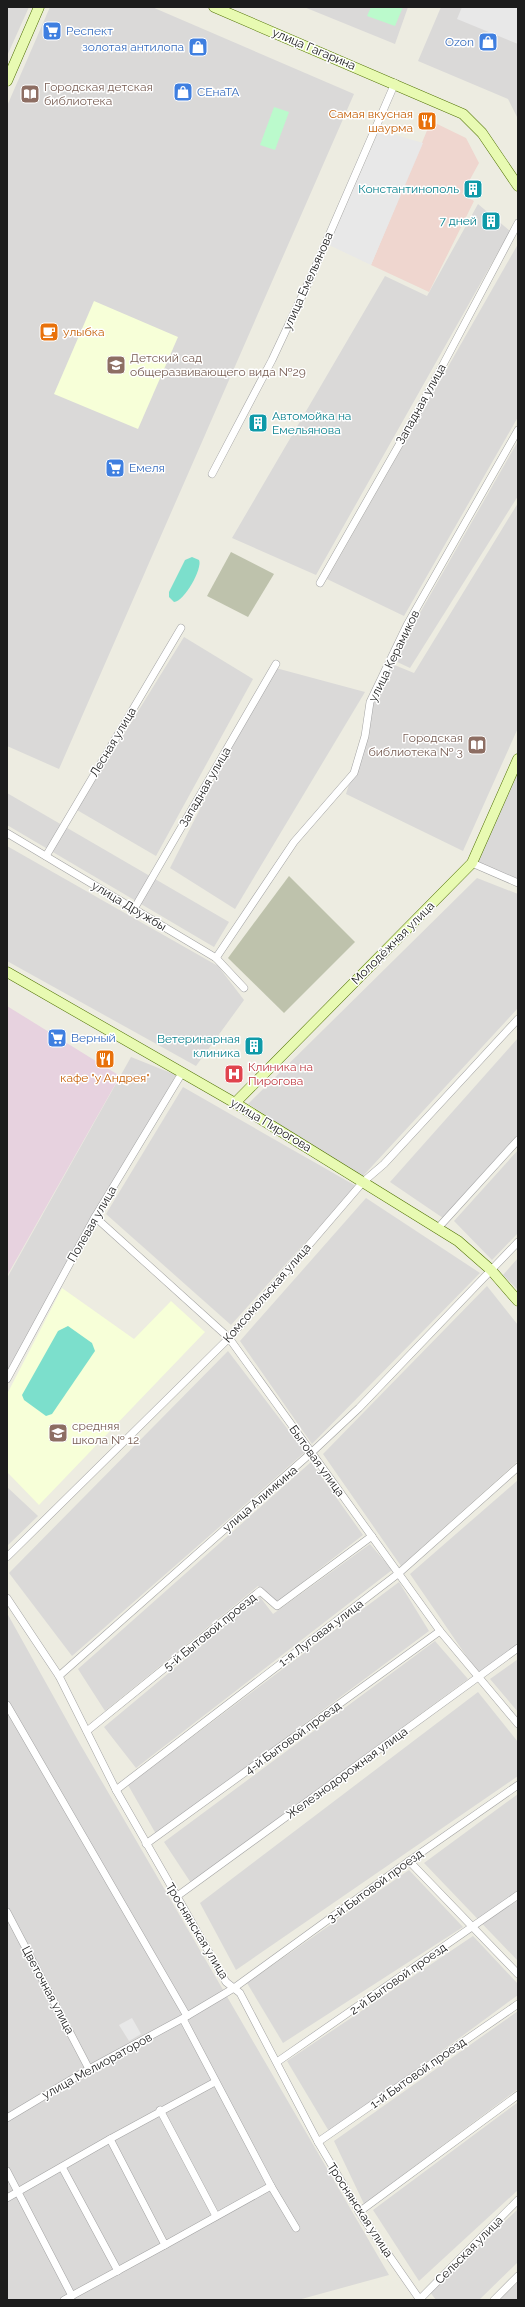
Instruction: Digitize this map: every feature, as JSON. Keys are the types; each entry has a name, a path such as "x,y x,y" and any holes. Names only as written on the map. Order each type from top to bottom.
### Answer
{"street":[{"path":"7,81 39,7"},
{"name":"улица Гагарина","path":"214,7 414,91 463,114 472,121 482,133 518,186"},
{"name":"улица Емельянова","path":"212,474 278,347 395,83"},
{"name":"Западная улица","path":"320,583 419,410 518,223"},
{"name":"улица Керамиков","path":"216,958 294,842 354,773 365,736 370,702 404,632 518,430"},
{"name":"Лесная улица","path":"46,856 181,628"},
{"name":"Западная улица","path":"134,909 276,664"},
{"name":"Молодёжная улица","path":"235,1103 472,863 518,759"},
{"name":"улица Дружбы","path":"7,834 216,958 244,988"},
{"path":"472,863 518,883"},
{"name":"улица Пирогова","path":"7,972 235,1103 438,1228 458,1241 491,1270 518,1301"},
{"name":"Комсомольская улица","path":"7,1557 229,1338 363,1182 384,1164 518,1019"},
{"name":"Полевая улица","path":"7,1379 95,1217 182,1072"},
{"path":"438,1228 518,1140"},
{"name":"Бытовая улица","path":"95,1217 229,1338 311,1454 440,1631 518,1724"},
{"name":"улица Алимкина","path":"59,1676 311,1454 370,1398 518,1242"},
{"name":"1-я Луговая улица","path":"116,1790 399,1573 518,1466"},
{"name":"5-й Бытовой проезд","path":"87,1730 260,1591 277,1606 372,1536"},
{"name":"Троснянская улица","path":"7,1598 59,1676 116,1790 146,1844 226,1982 240,1993 318,2142 359,2212 420,2300"},
{"name":"4-й Бытовой проезд","path":"146,1844 440,1631"},
{"name":"Железнодорожная улица","path":"176,1897 518,1648"},
{"path":"7,1705 185,2018 215,2082 271,2186 296,2228"},
{"name":"3-й Бытовой проезд","path":"185,2018 234,1988 409,1861 518,1786"},
{"path":"409,1861 518,1974"},
{"name":"2-й Бытовой проезд","path":"277,2062 473,1928 518,1895"},
{"name":"Цветочная улица","path":"7,1912 89,2069"},
{"name":"1-й Бытовой проезд","path":"318,2142 518,2004"},
{"name":"улица Мелиораторов","path":"7,2118 89,2069 185,2018"},
{"path":"7,2198 160,2110 215,2082"},
{"path":"359,2212 518,2095"},
{"path":"160,2110 216,2216"},
{"path":"110,2138 165,2245"},
{"path":"62,2166 118,2271"},
{"path":"7,2171 72,2296"},
{"path":"64,2300 271,2186"},
{"name":"Сельская улица","path":"420,2300 518,2200"},
{"path":"494,2300 518,2276"}],"shaded area":[{"path":"7,7 29,7 7,56"},
{"path":"50,7 152,7 354,94 59,769 7,746 7,106"},
{"path":"304,7 408,7 395,44"},
{"path":"371,7 403,7 395,26 367,16"},
{"path":"441,7 518,7 518,119 508,99 418,61"},
{"path":"462,7 518,7 518,44 457,19"},
{"path":"274,107 289,112 275,150 260,145"},
{"path":"431,121 466,138 479,163 462,194 474,201 429,292 371,265"},
{"path":"379,130 423,143 371,265 329,245"},
{"path":"478,204 510,231 316,575 232,538 385,276 427,296"},
{"path":"518,244 518,417 404,616 327,579"},
{"name":"Детский сад общеразвивающего вида №29","path":"94,301 178,337 138,429 54,394"},
{"path":"518,441 518,496 410,668 393,660"},
{"path":"518,503 518,728 463,851 346,794 374,701 392,664 414,673"},
{"path":"231,552 274,574 248,617 207,596"},
{"path":"192,557 199,560 198,570 192,584 183,597 174,602 169,597 169,592 185,560"},
{"path":"184,637 253,679 156,856 77,810"},
{"path":"272,667 365,692 235,909 170,868"},
{"path":"518,764 518,881 473,863"},
{"path":"7,793 229,922 214,947 7,825"},
{"path":"7,846 218,966 244,1000 196,1066 7,961"},
{"path":"289,876 355,942 284,1013 228,958"},
{"path":"477,878 518,894 518,1008 362,1177 248,1104"},
{"path":"7,1006 120,1076 7,1276"},
{"path":"518,1038 518,1135 443,1218 390,1182"},
{"path":"131,1057 176,1075 7,1374 7,1278"},
{"path":"183,1087 356,1186 231,1325 106,1214"},
{"path":"518,1150 518,1233 492,1260 454,1221"},
{"path":"366,1198 480,1273 312,1444 240,1341"},
{"path":"518,1258 518,1290 503,1275"},
{"path":"487,1286 518,1325 518,1461 401,1566 323,1454"},
{"name":"средняя школа № 12","path":"62,1288 134,1339 171,1301 205,1332 39,1505 7,1472 7,1394"},
{"path":"68,1326 92,1343 95,1351 52,1414 46,1416 24,1400 22,1395 58,1331"},
{"path":"228,1351 305,1452 72,1656 9,1573"},
{"path":"311,1462 363,1535 276,1603 258,1586 105,1711 78,1669"},
{"path":"518,1480 518,1644 478,1673 410,1574"},
{"path":"7,1487 38,1516 7,1546"},
{"path":"370,1544 392,1570 136,1768 104,1727 260,1597 273,1614"},
{"path":"399,1582 429,1631 156,1834 128,1785"},
{"path":"7,1613 80,1744 389,2275 298,2300 7,2300"},
{"path":"435,1641 468,1679 191,1883 164,1842"},
{"path":"518,1659 518,1712 490,1679"},
{"path":"478,1692 518,1742 518,1776 236,1970 200,1903"},
{"path":"518,1794 518,1961 424,1863"},
{"path":"409,1870 463,1927 283,2043 247,1983"},
{"path":"473,1936 518,1984 518,1995 330,2133 287,2061"},
{"path":"518,2011 518,2089 364,2204 334,2141"},
{"path":"132,2018 141,2034 129,2041 119,2025"},
{"path":"518,2102 518,2190 419,2281 373,2210"},
{"path":"518,2209 518,2262 479,2300 436,2300 430,2292"},
{"path":"518,2282 518,2300 499,2300"}],"place":[{"name":"Респект","path":"52,31"},
{"name":"Ozon","path":"488,42"},
{"name":"золотая антилопа","path":"198,47"},
{"name":"СЕнаТА","path":"183,92"},
{"name":"Городская детская библиотека","path":"30,94"},
{"name":"Самая вкусная шаурма","path":"427,121"},
{"name":"Константинополь","path":"473,189"},
{"name":"7 дней","path":"491,221"},
{"name":"улыбка","path":"49,332"},
{"name":"Детский сад общеразвивающего вида №29","path":"116,365"},
{"name":"Автомойка на Емельянова","path":"258,423"},
{"name":"Емеля","path":"115,468"},
{"name":"Городская библиотека № 3","path":"477,745"},
{"name":"Верный","path":"57,1038"},
{"name":"Ветеринарная клиника","path":"254,1046"},
{"name":"кафе \"у Андрея\"","path":"105,1059"},
{"name":"Клиника на Пирогова","path":"234,1074"},
{"name":"средняя школа № 12","path":"58,1433"}]}
